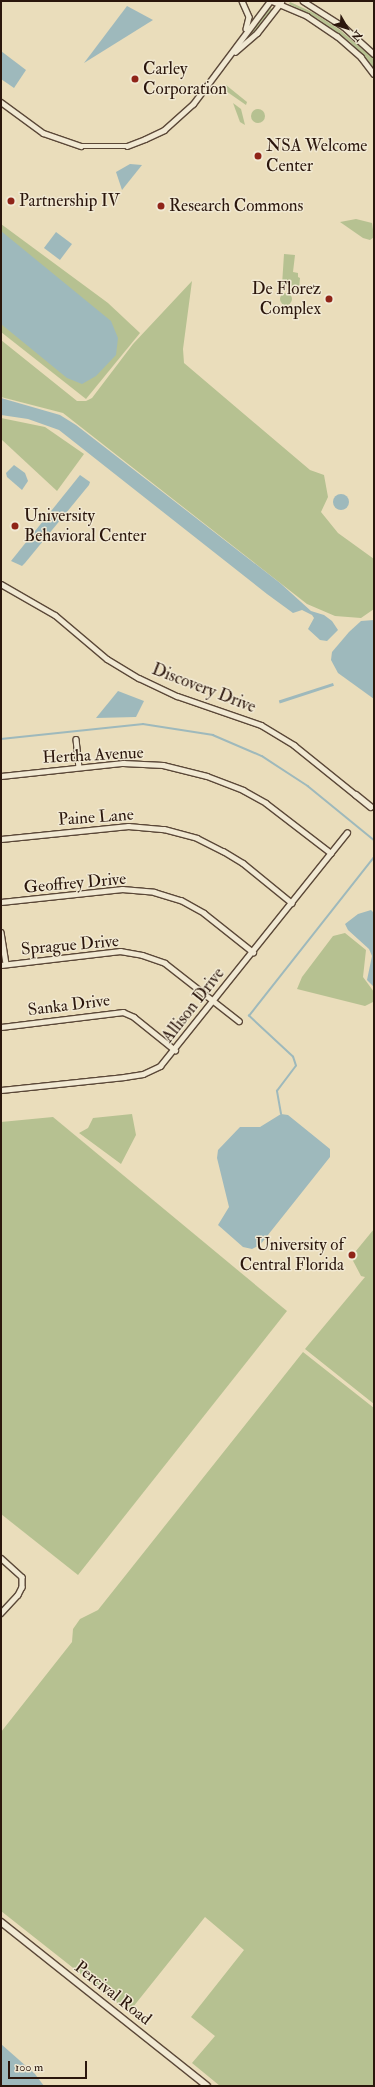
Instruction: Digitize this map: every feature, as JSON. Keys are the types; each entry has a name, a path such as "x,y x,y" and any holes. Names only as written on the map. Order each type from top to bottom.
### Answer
{"street":[{"path":"242,1 249,17 245,32"},
{"path":"1,102 43,133 62,141 94,147 127,146 145,139 176,121 193,104 232,54 245,32 271,1 281,2 337,36 361,57 374,74"},
{"path":"303,1 313,5"},
{"path":"309,1 344,27 374,54"},
{"path":"232,54 257,33 281,2"},
{"name":"Discovery Drive","path":"1,584 55,615 107,659 139,678 177,696 261,725 294,745 372,808"},
{"path":"76,739 79,767"},
{"name":"Hertha Avenue","path":"1,776 123,763 163,766 207,776 243,790 266,804 331,853"},
{"name":"Paine Lane","path":"1,839 128,826 164,829 198,838 223,851 243,863 292,903"},
{"name":"Allison Drive","path":"1,1090 143,1074 160,1066 175,1050 347,834"},
{"name":"Geoffrey Drive","path":"1,902 122,889 154,892 181,900 204,913 253,952"},
{"path":"1,932 3,965"},
{"name":"Sprague Drive","path":"3,965 120,951 142,955 165,963 239,1021"},
{"name":"Sanka Drive","path":"1,1027 124,1012 134,1017 175,1050"},
{"path":"1,1558 22,1577 22,1587 18,1595 1,1613"},
{"name":"Percival Road","path":"1,1922 207,2086"}],"green space":[{"path":"290,2 314,13 340,30 374,59 374,68 350,42 318,19 289,4"},
{"path":"268,6 272,9 253,33 250,32"},
{"path":"226,85 247,102 246,105 223,89"},
{"path":"233,103 241,109 245,125 240,122"},
{"path":"255,109 261,109 265,113 265,119 261,123 255,123 251,119 251,113"},
{"path":"356,219 372,223 374,237 370,240 363,238 340,222"},
{"path":"1,224 108,303 140,333 86,399 1,332"},
{"path":"284,254 295,255 293,272 298,273 298,277 300,278 299,289 287,290 287,285 282,285"},
{"path":"192,281 183,349 184,363 310,470 324,475 328,497 321,512 338,533 374,559 374,609 361,618 335,616 307,604 63,413 1,397 1,340 77,401 86,401 92,398 133,344"},
{"path":"284,293 288,293 292,299 288,305 284,305 280,301 280,297"},
{"path":"1,418 45,427 84,454 57,491 1,439"},
{"path":"345,933 366,950 363,977 374,992 373,1002 365,1006 297,989 302,977 333,936"},
{"path":"132,1114 136,1135 121,1164 79,1133 88,1128 93,1118"},
{"path":"53,1117 287,1311 78,1575 1,1514 1,1122"},
{"path":"374,1229 374,1404 305,1349 365,1277 361,1276 351,1257"},
{"path":"303,1352 374,1408 374,2086 220,2086 192,2063 215,2036 191,2017 244,1950 205,1917 129,2012 1,1911 1,1732 72,1642 73,1629 80,1619 98,1610"}],"water":[{"path":"127,6 153,20 84,63"},
{"path":"1,51 26,70 14,88 1,79"},
{"path":"130,164 142,165 122,190 116,172"},
{"path":"1,231 111,321 118,338 116,355 96,376 82,384 67,378 1,324"},
{"path":"56,232 72,244 60,260 44,248"},
{"path":"1,398 60,415 76,425 280,583 311,611 324,615 332,621 338,630 327,641 320,640 308,629 314,618 312,615 302,610 293,613 267,594 59,430 28,419 1,415"},
{"path":"14,465 25,473 28,481 22,490 7,477 6,473"},
{"path":"80,475 90,482 89,485 22,566 11,561"},
{"path":"341,494 347,496 349,502 347,508 341,510 335,508 333,502 335,496"},
{"path":"374,620 374,699 338,673 331,660 332,652 349,632 361,621"},
{"path":"333,683 334,686 280,703 279,701"},
{"path":"118,691 144,701 136,717 96,718"},
{"path":"371,910 374,913 374,987 367,980 372,956 369,949 348,930 345,924 358,914"},
{"path":"281,1114 288,1115 330,1149 330,1157 260,1245 252,1249 243,1247 218,1225 229,1207 217,1158 218,1150 240,1127 260,1127"},
{"path":"1,2044 35,2074 44,2086 1,2086"}],"waterway":[{"path":"1,739 143,724 213,735 262,756 308,786 374,840"},
{"path":"281,1114 277,1091 296,1066 293,1057 249,1016 374,857"}],"place":[{"name":"Carley Corporation","path":"135,79"},
{"name":"NSA Welcome Center","path":"258,156"},
{"name":"Partnership IV","path":"11,201"},
{"name":"Research Commons","path":"161,206"},
{"name":"De Florez Complex","path":"329,299"},
{"name":"University Behavioral Center","path":"15,526"},
{"name":"University of Central Florida","path":"352,1255"}]}
